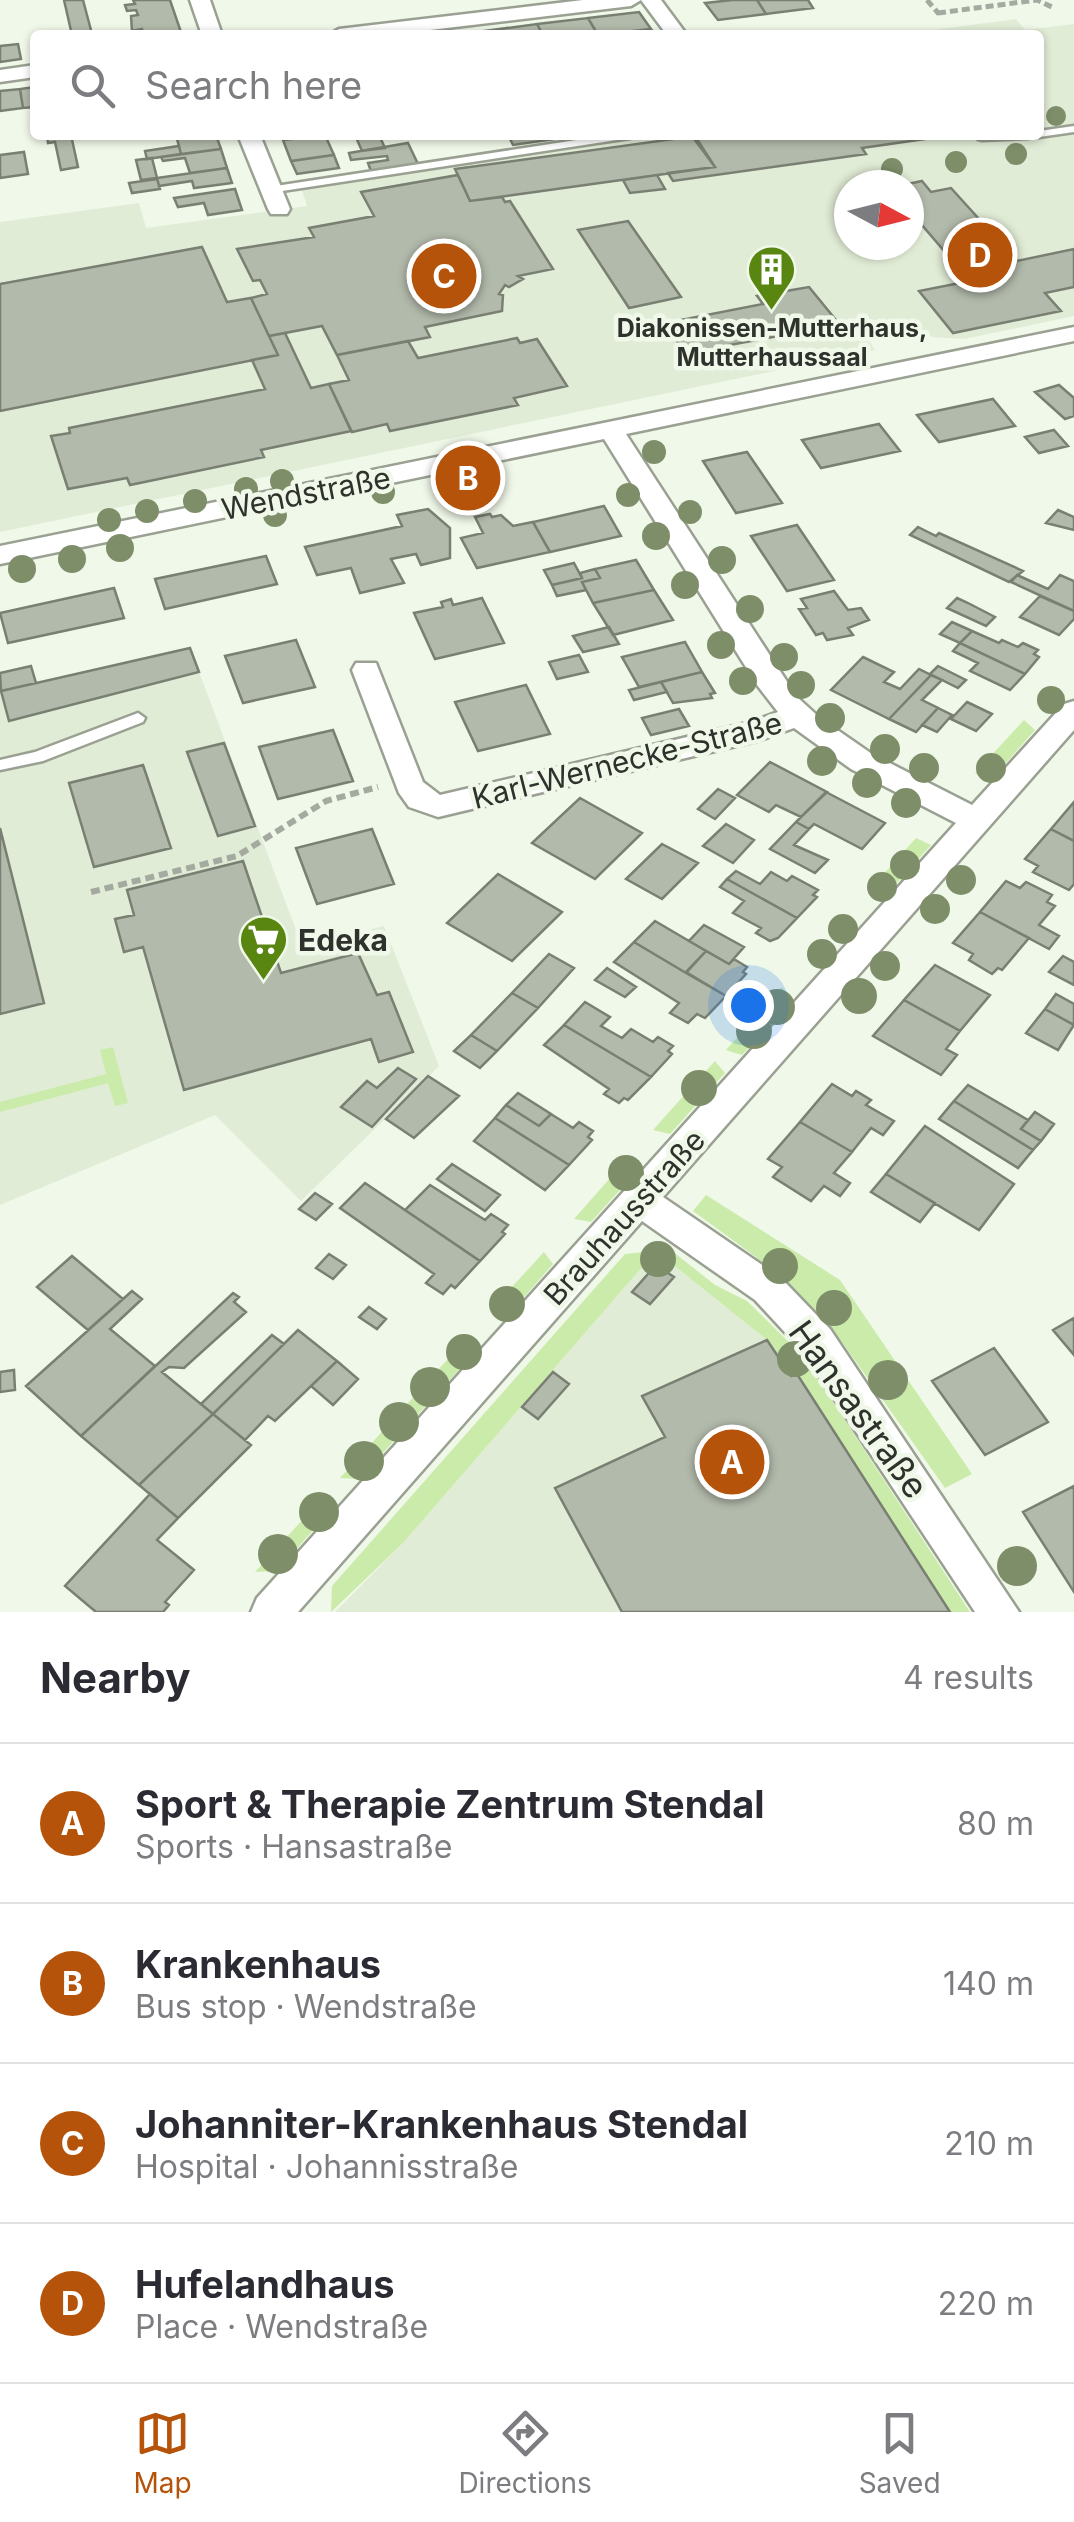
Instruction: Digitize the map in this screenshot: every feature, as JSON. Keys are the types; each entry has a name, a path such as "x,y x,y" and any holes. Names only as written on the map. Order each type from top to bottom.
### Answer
{"street":[{"path":"200,0 210,30"},
{"path":"381,30 631,0"},
{"path":"651,0 673,30"},
{"path":"0,76 30,73"},
{"path":"251,140 274,199"},
{"name":"Wendstraße","path":"0,555 1074,334"},
{"path":"612,432 796,716 836,746 976,820"},
{"path":"366,670 408,780"},
{"name":"Brauhausstraße","path":"271,1612 1074,710"},
{"name":"Karl-Wernecke-Straße","path":"408,780 420,799 438,806 457,804 757,732 796,716"},
{"name":"Hansastraße","path":"639,1200 768,1290 818,1341 999,1612"}],"lane":[{"path":"1044,133 1074,130"},
{"path":"274,199 602,140"},
{"path":"0,766 38,756 138,718"}],"path":[{"path":"927,0 939,14 1037,0 1054,8"},
{"path":"91,892 222,862 326,802 408,780"}],"shaded area":[{"path":"1016,19 1025,30 934,30"},
{"path":"1074,24 1074,316 964,339 932,337 914,326 866,336 875,350 0,532 0,222 139,203 146,228 307,206 299,181 389,173 516,149 511,140 1044,140 1044,30 1025,30"},
{"path":"190,648 302,946 384,926 439,1066 301,1201 215,1115 0,1205 0,687 2,691"},
{"path":"656,1251 767,1340 791,1375 797,1374 950,1612 335,1612 403,1543"}],"green space":[{"path":"1024,720 1035,730 997,773 985,779 975,773"},
{"path":"916,838 931,845 886,895 871,888"},
{"path":"782,987 791,1001 742,1055 726,1050"},
{"path":"113,1047 128,1103 115,1106 108,1083 0,1112 0,1102 106,1074 100,1050"},
{"path":"715,1061 725,1073 670,1134 653,1130"},
{"path":"626,1160 636,1172 591,1222 574,1219"},
{"path":"706,1195 840,1280 972,1474 945,1488 842,1342 802,1307 756,1257 693,1211"},
{"path":"646,1246 667,1247 715,1285 747,1301 803,1356 970,1612 950,1612 797,1375 791,1376 767,1340 656,1251 403,1543 331,1612 332,1586 625,1254 643,1252"},
{"path":"544,1252 553,1264 510,1313 490,1311"},
{"path":"466,1339 476,1351 359,1479 340,1478"},
{"path":"325,1495 331,1510 277,1571 255,1572"}],"building":[{"path":"64,0 83,0 91,30 71,30"},
{"path":"133,0 170,0 180,30 132,30 131,16 138,15 136,10 127,11 125,5 135,4"},
{"path":"757,0 766,14 718,20 705,3"},
{"path":"757,0 808,0 813,8 766,14"},
{"path":"639,12 651,29 595,30 588,18"},
{"path":"588,18 595,30 540,30 537,24"},
{"path":"537,24 540,30 492,30"},
{"path":"18,44 21,59 0,62 0,46"},
{"path":"30,88 30,107 23,108 20,89"},
{"path":"20,89 23,108 0,111 0,91"},
{"path":"48,140 72,140 78,167 61,170 55,142"},
{"path":"177,140 218,140 221,149 181,154"},
{"path":"283,140 327,140 334,155 291,161"},
{"path":"357,140 381,140 385,148 362,151"},
{"path":"510,140 548,140 513,145"},
{"path":"666,140 698,140 715,167 470,201 455,169"},
{"path":"695,140 918,140 862,148 866,154 673,181 668,173 715,167"},
{"path":"408,143 418,164 371,171 368,163 388,160 387,156 351,160 349,153"},
{"path":"179,146 181,154 147,159 145,151"},
{"path":"221,149 227,168 190,173 185,158 163,161 161,157"},
{"path":"24,152 28,174 0,178 0,155"},
{"path":"334,155 339,168 297,174 291,161"},
{"path":"152,158 157,178 141,180 136,160"},
{"path":"227,168 232,183 194,188 192,181 159,186 157,178"},
{"path":"458,175 470,201 502,197 505,202 510,201 553,269 518,276 523,279 509,287 505,285 499,294 503,295 502,311 425,327 430,337 337,355 322,326 269,336 251,298 267,294 260,280 253,281 237,249 314,237 309,228 374,216 361,192"},
{"path":"657,175 665,189 630,193 623,180"},
{"path":"157,179 160,189 132,193 129,183"},
{"path":"924,183 931,192 951,188 1017,261 1074,249 1074,287 1045,293 1061,311 953,333 919,291 970,281 924,227"},
{"path":"235,189 242,210 208,215 204,203 178,207 174,198"},
{"path":"628,221 681,297 629,308 578,230"},
{"path":"202,247 227,302 251,298 278,355 0,411 0,284"},
{"name":"Diakonissen-Mutterhaus, Mutterhaussaal","path":"809,287 840,325 685,353 665,323 763,304 757,296"},
{"path":"285,333 311,388 329,384 351,431 261,450 264,457 130,485 127,478 68,489 51,436 70,433 69,428 265,389 252,360 278,355 269,336"},
{"path":"517,338 520,343 537,339 567,386 514,398 518,405 390,431 387,424 352,432 329,384 349,380 337,355 408,341 418,358"},
{"path":"1059,385 1074,398 1074,416 1065,419 1035,392"},
{"path":"993,399 1015,426 939,442 917,415"},
{"path":"879,424 900,451 821,468 802,440"},
{"path":"1054,430 1068,446 1039,453 1025,437"},
{"path":"747,452 782,503 736,513 703,461"},
{"path":"604,506 621,536 550,552 533,522"},
{"path":"428,509 450,528 450,558 421,565 416,554 391,559 404,583 360,593 351,568 317,575 305,547 402,526 397,515"},
{"path":"1058,510 1074,517 1074,530 1046,523"},
{"path":"501,515 513,526 533,522 550,552 477,568 461,538 483,533 475,517"},
{"path":"797,525 834,580 787,591 751,536"},
{"path":"918,527 1023,571 1009,582 910,535"},
{"path":"266,556 277,584 165,609 155,579"},
{"path":"636,560 654,590 593,603 582,582 600,578 595,569"},
{"path":"574,563 582,578 552,585 544,570"},
{"path":"595,569 600,578 582,582 586,590 557,596 552,585 582,578 580,573"},
{"path":"1017,575 1048,589 1060,575 1074,581 1074,611 1011,582"},
{"path":"114,588 124,618 8,643 0,613"},
{"path":"654,590 673,620 613,635 593,603"},
{"path":"834,591 848,610 861,608 869,620 848,628 853,635 827,640 823,633 816,635 799,609 807,608 801,599"},
{"path":"1040,596 1074,611 1074,619 1059,635 1020,617"},
{"path":"482,598 504,643 435,659 414,613 443,607 441,602 451,599 453,605"},
{"path":"957,598 995,617 986,626 947,608"},
{"path":"952,622 972,631 960,643 940,634"},
{"path":"609,627 619,644 583,652 573,636"},
{"path":"972,631 999,643 1002,640 1018,647 1023,643 1038,650 1034,654 1039,657 1025,674 960,643"},
{"path":"296,640 315,687 243,703 225,656"},
{"path":"685,642 702,672 639,687 622,657"},
{"path":"960,643 1025,674 1010,690 970,671 978,663 953,651"},
{"path":"190,648 199,672 9,721 1,691"},
{"path":"579,655 588,672 557,679 549,662"},
{"path":"863,657 894,672 884,682 900,689 919,669 931,675 889,719 831,690"},
{"path":"31,666 36,683 1,691 0,673"},
{"path":"938,666 966,680 958,688 930,674"},
{"path":"702,672 715,693 710,694 712,698 673,703 661,682"},
{"path":"931,675 942,680 922,700 938,708 916,732 889,719"},
{"path":"661,682 667,692 634,700 629,690"},
{"path":"526,685 550,734 478,751 455,702"},
{"path":"967,702 992,714 976,731 951,719"},
{"path":"938,708 952,715 937,732 922,725"},
{"path":"679,709 689,726 651,735 642,718"},
{"path":"333,730 353,781 278,799 259,747"},
{"path":"224,743 255,826 218,836 187,752"},
{"path":"770,762 827,792 801,817 776,805 769,812 737,795"},
{"path":"143,765 171,848 94,867 69,783"},
{"path":"718,789 735,798 715,819 698,809"},
{"path":"826,792 885,823 862,849 814,824 809,829 796,822"},
{"path":"580,798 642,833 595,879 532,843"},
{"path":"1074,802 1074,841 1051,829"},
{"path":"796,822 809,829 794,845 828,860 815,873 770,849"},
{"path":"726,824 754,840 733,863 703,846"},
{"path":"0,828 44,1003 0,1014"},
{"path":"372,829 394,884 317,904 296,848"},
{"path":"1051,829 1074,841 1074,884 1069,890 1033,872 1038,866 1025,859"},
{"path":"662,844 698,863 662,899 626,879"},
{"name":"Edeka","path":"243,861 281,973 358,953 377,995 389,992 413,1052 379,1062 371,1039 184,1090 143,947 124,952 115,919 134,915 127,890"},
{"path":"736,871 760,884 771,872 787,881 792,876 818,890 813,895 817,897 797,918 727,879"},
{"path":"498,874 562,912 512,961 447,923"},
{"path":"727,879 797,918 770,941 756,933 761,928 733,913 744,901 720,887"},
{"path":"1006,881 1020,888 1026,882 1052,895 1047,902 1055,906 1039,925 1059,936 1049,949 980,912"},
{"path":"980,912 1029,938 1002,970 998,968 992,974 969,960 973,954 953,943"},
{"path":"655,921 706,951 686,973 634,942"},
{"path":"704,925 744,947 729,964 689,941"},
{"path":"634,942 726,996 705,1018 697,1014 688,1023 670,1013 679,1003 614,962"},
{"path":"706,951 729,964 734,959 747,967 743,972 746,974 726,996 686,972"},
{"path":"549,954 574,968 538,1008 512,993"},
{"path":"1063,956 1074,962 1074,985 1049,972"},
{"path":"935,965 990,995 960,1031 904,1000"},
{"path":"607,968 636,987 625,997 595,980"},
{"path":"512,993 538,1008 497,1051 471,1035"},
{"path":"1056,994 1074,1004 1074,1025 1045,1009"},
{"path":"904,1000 960,1031 946,1049 957,1055 941,1075 873,1036"},
{"path":"585,1002 610,1017 601,1026 622,1038 631,1029 653,1042 658,1037 673,1046 668,1051 672,1054 651,1077 564,1025"},
{"path":"1045,1009 1074,1025 1058,1050 1026,1033"},
{"path":"564,1025 651,1077 628,1100 624,1098 619,1103 604,1094 609,1089 544,1045"},
{"path":"471,1035 497,1051 480,1068 454,1051"},
{"path":"398,1068 416,1079 372,1127 341,1107 367,1081 377,1088"},
{"path":"428,1076 459,1096 414,1138 386,1119"},
{"path":"832,1084 852,1096 856,1091 871,1100 866,1105 894,1121 883,1135 871,1128 852,1152 800,1122"},
{"path":"968,1085 1028,1120 1021,1129 1041,1141 1033,1150 954,1101"},
{"path":"518,1093 551,1114 539,1126 506,1105"},
{"path":"954,1101 1033,1150 1018,1168 939,1119"},
{"path":"506,1105 539,1126 551,1114 573,1128 579,1122 593,1131 588,1137 592,1140 569,1165 495,1118"},
{"path":"1035,1112 1054,1124 1041,1141 1021,1129"},
{"path":"495,1118 569,1165 545,1190 474,1141"},
{"path":"800,1122 852,1152 834,1173 850,1183 840,1196 824,1186 811,1201 773,1177 782,1167 768,1159"},
{"path":"925,1126 1014,1184 979,1230 886,1174"},
{"path":"452,1164 500,1195 485,1211 437,1179"},
{"path":"886,1174 935,1203 920,1222 871,1192"},
{"path":"365,1183 480,1261 455,1288 451,1285 443,1294 426,1283 434,1274 340,1208"},
{"path":"430,1185 485,1220 491,1214 508,1225 502,1232 505,1234 480,1261 405,1210"},
{"path":"315,1193 332,1204 316,1220 299,1209"},
{"path":"329,1254 346,1265 333,1279 316,1268"},
{"path":"72,1256 123,1299 88,1330 37,1287"},
{"path":"656,1265 674,1277 650,1304 632,1292"},
{"path":"132,1291 142,1299 110,1329 155,1366 81,1436 26,1386"},
{"path":"233,1293 239,1297 234,1302 246,1312 184,1368 169,1367 162,1372 213,1414 139,1485 81,1436"},
{"path":"369,1307 386,1319 377,1329 359,1317"},
{"path":"1074,1318 1074,1355 1053,1330"},
{"path":"298,1330 337,1361 275,1421 268,1416 245,1440 213,1414"},
{"path":"272,1335 284,1344 213,1414 201,1404"},
{"path":"767,1340 791,1376 797,1374 950,1612 622,1612 555,1488 665,1437 642,1396"},
{"path":"994,1348 1048,1422 985,1455 932,1381"},
{"path":"337,1361 358,1379 333,1405 311,1386"},
{"path":"14,1370 15,1390 0,1392 0,1372"},
{"path":"553,1372 569,1384 538,1419 522,1407"},
{"path":"213,1414 251,1445 178,1518 139,1485"},
{"path":"1074,1486 1074,1592 1023,1512"},
{"path":"150,1494 178,1518 157,1540 194,1570 165,1602 169,1605 163,1612 96,1612 65,1586"}],"place":[{"name":"Hufelandhaus","path":"980,255"},
{"name":"Johanniter-Krankenhaus Stendal","path":"444,276"},
{"name":"Diakonissen-Mutterhaus, Mutterhaussaal","path":"772,312"},
{"name":"Krankenhaus","path":"468,478"},
{"name":"Edeka","path":"263,982"},
{"name":"Sport & Therapie Zentrum Stendal","path":"732,1462"}]}
